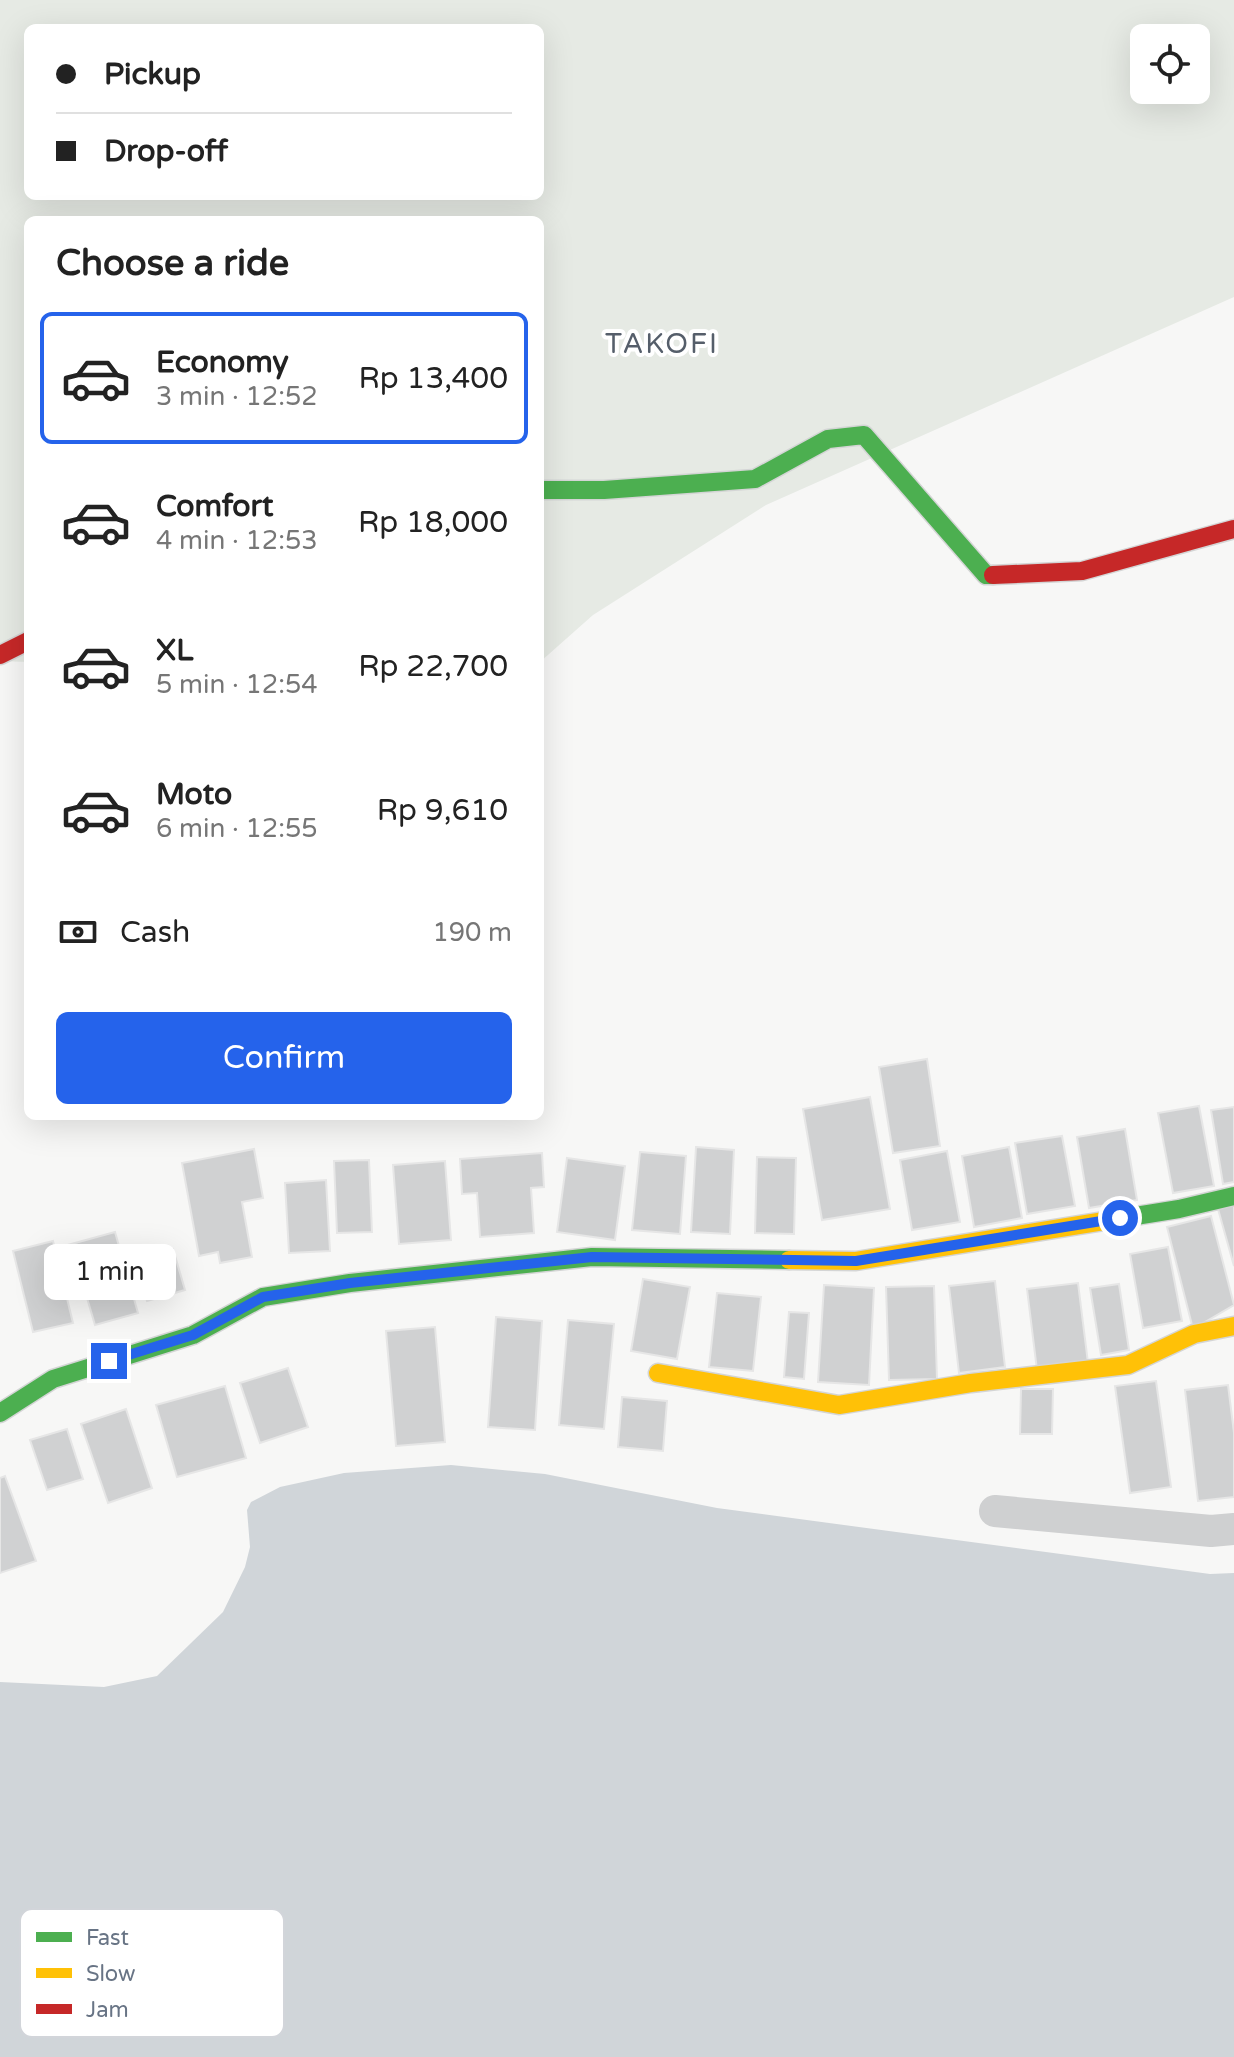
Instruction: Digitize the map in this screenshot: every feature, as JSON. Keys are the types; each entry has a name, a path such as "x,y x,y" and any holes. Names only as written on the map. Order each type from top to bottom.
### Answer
{"street":[{"path":"544,490 604,490 755,479 828,439 864,435 986,575 1082,571 1234,529"},
{"path":"0,655 24,643"},
{"path":"0,1413 53,1379 193,1335 263,1297 350,1283 592,1257 856,1261 1179,1209 1234,1196"},
{"path":"658,1373 839,1405 971,1383 1128,1365 1194,1334 1234,1326"},
{"path":"995,1511 1211,1531 1234,1529"}],"shaded area":[{"path":"0,0 1234,0 1234,297 766,505 593,615 544,658 544,216 24,216 24,662 0,661"},
{"path":"451,1465 545,1474 717,1508 1210,1574 1234,1573 1234,2057 0,2057 0,1682 104,1687 157,1676 223,1612 245,1567 250,1547 247,1510 251,1502 280,1487 344,1473"}],"building":[{"path":"927,1059 940,1146 893,1153 879,1067"},
{"path":"870,1097 890,1209 822,1220 803,1109"},
{"path":"1199,1106 1214,1186 1173,1193 1158,1113"},
{"path":"1234,1107 1234,1182 1223,1184 1211,1110"},
{"path":"1125,1129 1137,1200 1089,1208 1077,1137"},
{"path":"1062,1136 1075,1206 1027,1214 1015,1143"},
{"path":"696,1147 734,1150 730,1234 691,1232"},
{"path":"1009,1147 1022,1218 974,1227 962,1156"},
{"path":"254,1149 263,1198 242,1202 252,1257 220,1263 218,1252 199,1256 182,1163"},
{"path":"947,1151 960,1222 912,1230 900,1160"},
{"path":"640,1152 686,1156 680,1234 632,1230"},
{"path":"542,1153 544,1187 531,1188 534,1233 480,1237 477,1193 462,1194 460,1159"},
{"path":"757,1157 796,1158 794,1234 755,1233"},
{"path":"567,1158 625,1166 615,1240 557,1232"},
{"path":"369,1160 372,1232 337,1233 334,1161"},
{"path":"445,1161 451,1240 399,1244 393,1165"},
{"path":"326,1180 330,1251 289,1253 285,1183"},
{"path":"1234,1205 1234,1266 1218,1209"},
{"path":"1211,1216 1234,1305 1193,1329 1167,1227"},
{"path":"115,1232 138,1313 95,1325 82,1281 75,1283 64,1246"},
{"path":"53,1241 73,1323 33,1332 13,1251"},
{"path":"1168,1247 1182,1321 1143,1328 1130,1254"},
{"path":"173,1249 185,1290 147,1301 136,1260"},
{"path":"643,1279 690,1287 677,1359 631,1351"},
{"path":"995,1281 1005,1367 959,1373 949,1286"},
{"path":"1078,1283 1088,1363 1037,1370 1027,1289"},
{"path":"1119,1284 1129,1350 1101,1355 1090,1288"},
{"path":"824,1285 874,1288 869,1385 818,1382"},
{"path":"934,1286 937,1379 889,1380 886,1287"},
{"path":"717,1293 761,1297 753,1371 709,1367"},
{"path":"789,1312 809,1313 804,1379 784,1377"},
{"path":"496,1317 542,1321 535,1430 488,1427"},
{"path":"568,1320 614,1324 604,1429 559,1425"},
{"path":"435,1327 445,1442 396,1446 386,1331"},
{"path":"288,1368 308,1427 260,1443 240,1383"},
{"path":"1156,1381 1171,1487 1130,1493 1115,1386"},
{"path":"1228,1385 1234,1433 1234,1497 1198,1501 1185,1390"},
{"path":"225,1386 246,1458 177,1477 156,1405"},
{"path":"1021,1389 1053,1389 1052,1434 1020,1434"},
{"path":"622,1397 667,1401 663,1451 618,1447"},
{"path":"126,1409 152,1488 108,1503 81,1424"},
{"path":"67,1429 83,1479 47,1490 30,1440"},
{"path":"5,1476 36,1561 0,1573 0,1478"}],"traffic: fast":[{"path":"544,490 604,490 755,479 828,439 864,435 986,575 993,575"},
{"path":"1123,1218 1234,1196"},
{"path":"0,1413 53,1379 193,1335 263,1297 350,1283 592,1257 789,1260"}],"traffic: slow":[{"path":"789,1260 856,1261 1123,1218"},
{"path":"658,1373 839,1405 971,1383 1128,1365 1194,1334 1234,1326"}],"traffic: jam":[{"path":"993,575 1082,571 1234,529"},
{"path":"0,655 24,643"}],"district":[{"name":"TAKOFI","path":"662,343"}],"route":[{"path":"109,1361 193,1335 263,1297 350,1283 592,1257 856,1261 1120,1218"}]}
